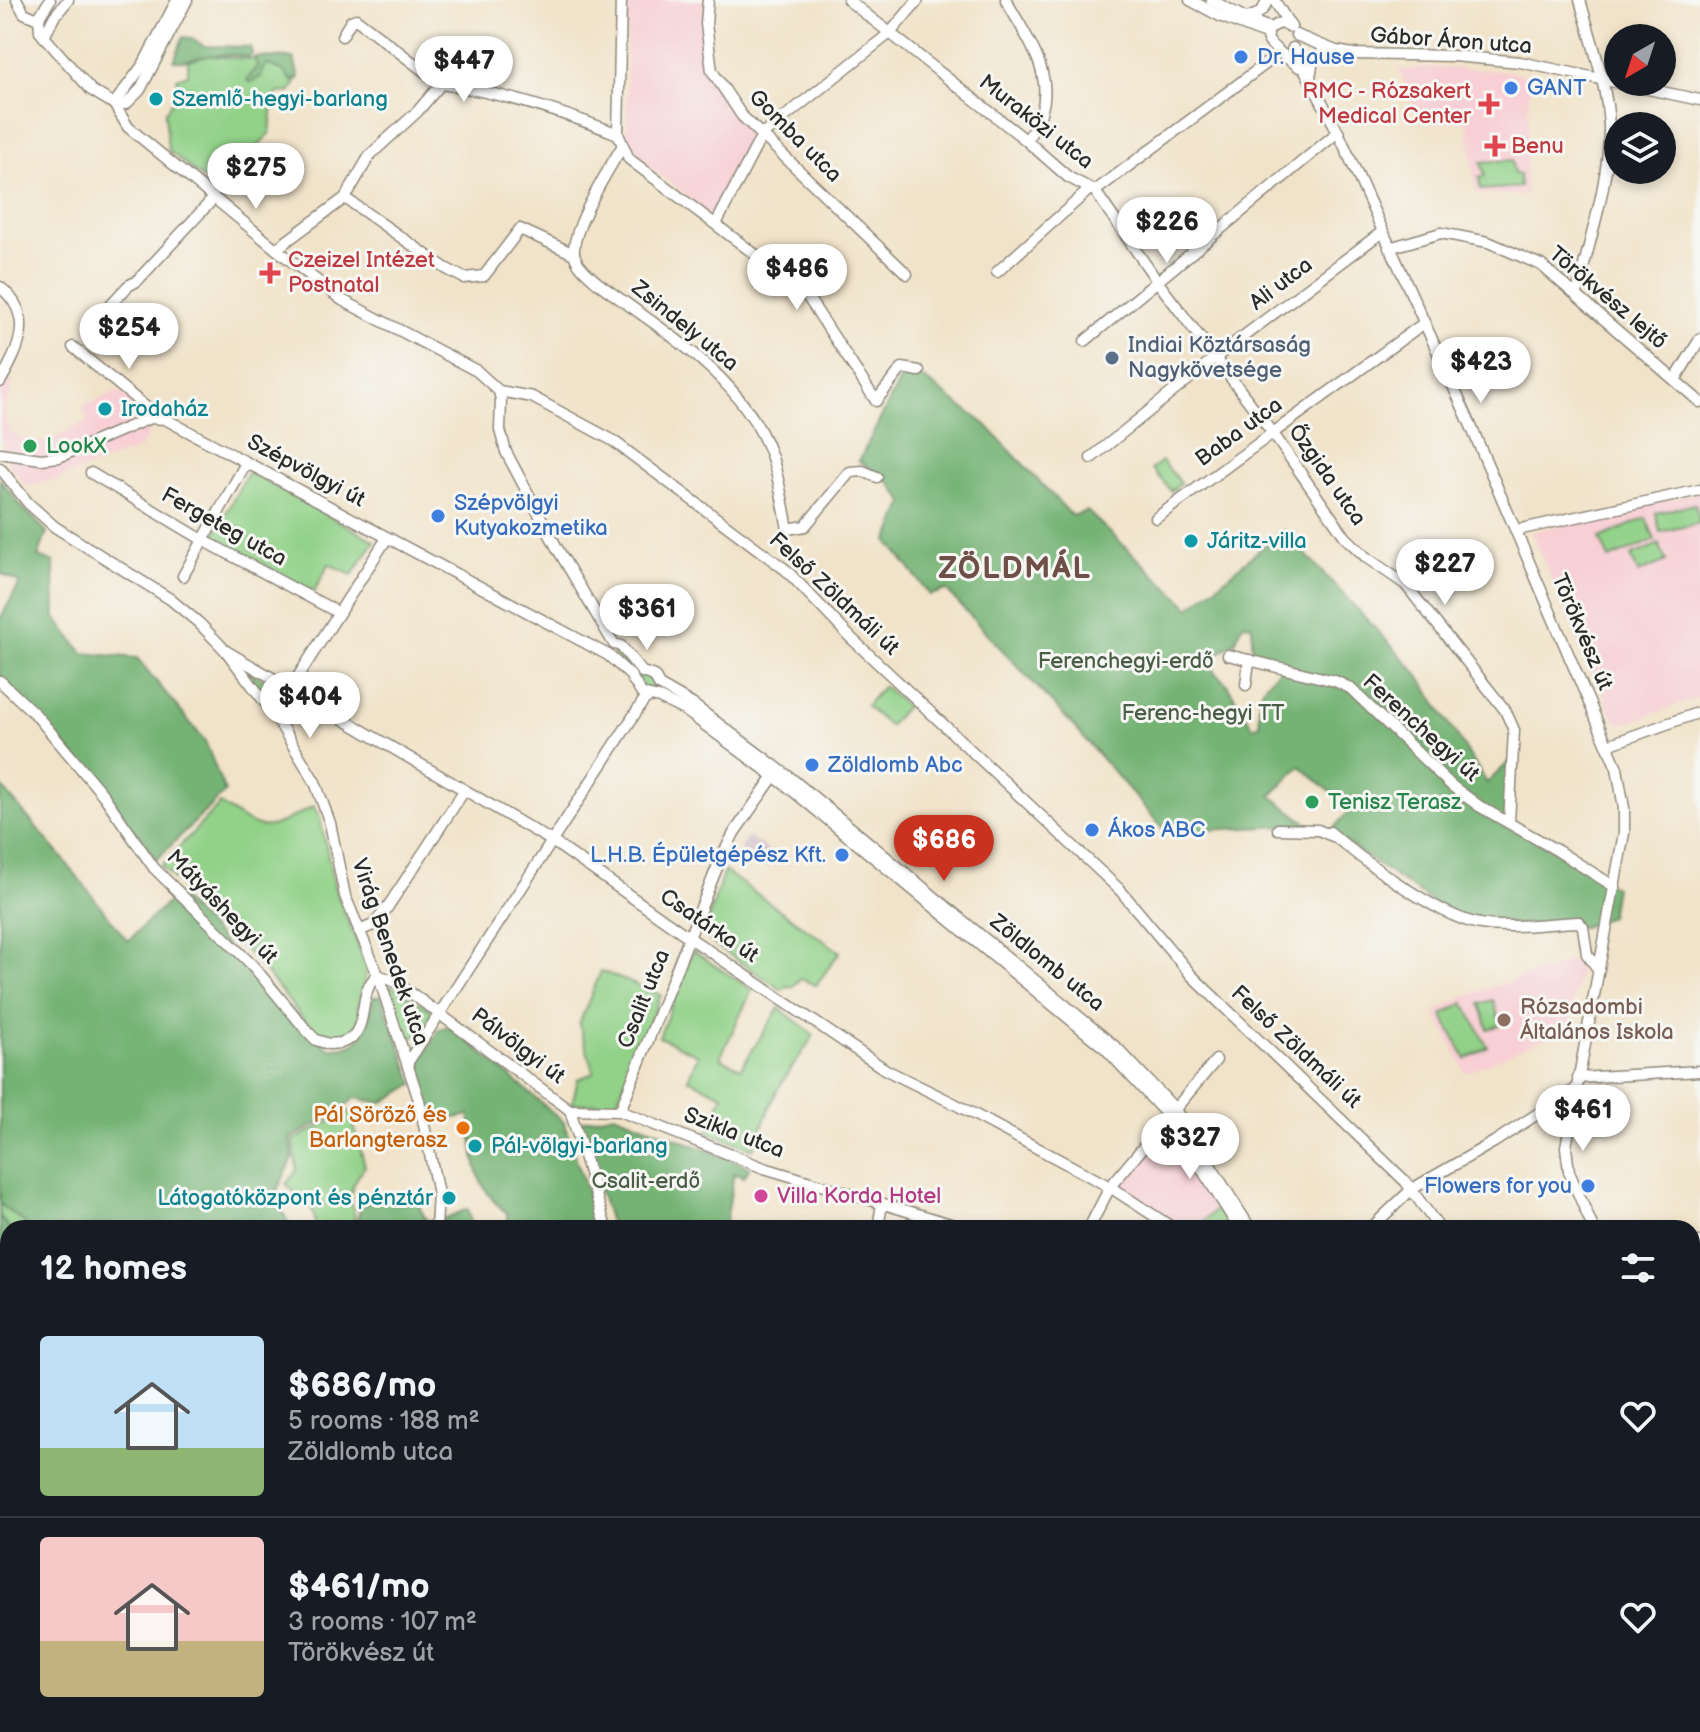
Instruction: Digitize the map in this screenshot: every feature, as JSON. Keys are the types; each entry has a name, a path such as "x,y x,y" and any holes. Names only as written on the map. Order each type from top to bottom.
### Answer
{"street":[{"path":"17,0 24,13 52,20"},
{"path":"44,37 38,27 40,15 50,0"},
{"path":"44,37 52,20 68,0"},
{"path":"114,104 143,65 177,0"},
{"path":"114,104 126,104 140,90 187,0"},
{"path":"621,0 618,134 629,159 789,280 809,299 876,401 902,368 919,371"},
{"name":"Gomba utca","path":"708,0 706,24 712,71 742,116 907,274"},
{"name":"Muraközi utca","path":"848,0 1068,177 1093,190 1279,52"},
{"path":"716,224 762,135 890,33 918,0"},
{"path":"1006,0 1039,60 1044,77 1045,97 1041,113 1027,141"},
{"path":"1190,0 1220,16 1271,30"},
{"path":"1211,0 1271,30"},
{"path":"1271,0 1270,46 1288,53 1294,48 1331,50"},
{"path":"1246,18 1256,15 1271,0"},
{"path":"1271,0 1294,31 1294,48"},
{"path":"1577,294 1607,154 1609,126 1601,80 1580,0"},
{"path":"342,36 351,21 356,19 441,84 534,105 618,134"},
{"path":"1271,30 1280,23 1294,31"},
{"name":"Gábor Áron utca","path":"1294,31 1331,50 1382,56 1495,59 1700,100"},
{"name":"Felső Zöldmáli út","path":"44,37 91,90 114,104 128,127 213,199 342,300 477,371 499,391 532,397 612,440 786,570 860,646 1120,890 1192,976 1380,1155 1412,1189 1433,1220"},
{"name":"Törökvész út","path":"1294,48 1338,132 1517,530 1617,768 1624,808 1624,833 1567,1136 1567,1163 1589,1220"},
{"path":"1312,82 1313,60 1331,50"},
{"name":"Törökvész út","path":"1279,52 1297,65 1312,82"},
{"path":"276,249 345,198 370,155 417,112 441,84"},
{"path":"1085,341 1338,132"},
{"path":"574,254 577,236 602,180 622,147"},
{"path":"997,272 1093,190"},
{"name":"Őzgida utca","path":"1093,190 1157,281 1272,432 1346,538 1367,558 1405,584 1505,710 1514,730 1509,823"},
{"name":"Zsindely utca","path":"345,198 464,278 484,276 520,229 574,254 583,269 598,283 710,367 749,411 770,452 788,529 805,526 850,472 863,471 877,477"},
{"path":"101,315 213,199"},
{"name":"Ali utca","path":"1091,458 1216,357 1382,232"},
{"name":"Törökvész lejtő","path":"1389,248 1441,233 1488,242 1541,265 1700,402"},
{"path":"0,287 20,315 23,330 13,360 0,382"},
{"name":"Baba utca","path":"1156,518 1424,323"},
{"path":"1675,380 1700,339"},
{"path":"0,453 41,459 59,457 150,418 147,408 73,347"},
{"path":"499,391 500,430 506,452 557,548 607,632 610,648 647,695"},
{"name":"Szépvölgyi út","path":"150,418 165,419 180,425 580,641 610,648"},
{"path":"183,576 246,463"},
{"name":"Virág Benedek utca","path":"0,468 28,503 55,527 170,599 199,623 226,651 274,714 324,803 345,896 378,975 408,1062"},
{"name":"Fergeteg utca","path":"91,473 203,540 339,613"},
{"path":"1517,530 1700,490"},
{"path":"274,714 387,538"},
{"path":"436,1220 438,1194 434,1167 408,1062 637,711 642,698 658,692 659,685 654,676 642,672 621,646 610,648"},
{"name":"Csatárka út","path":"226,651 552,841 886,1070 1110,1187 1161,1220"},
{"name":"Ferenchegyi út","path":"1228,655 1335,681 1350,688 1452,786 1479,806 1615,887"},
{"path":"1246,685 1249,660"},
{"name":"Mátyáshegyi út","path":"0,681 36,715 84,772 154,868 253,966 316,1040 335,1044 352,1038 363,1019 368,984 378,975"},
{"name":"Zöldlomb utca","path":"659,685 692,704 1106,1049 1171,1112 1244,1220"},
{"name":"Zöldlomb utca","path":"647,695 672,702 776,773"},
{"path":"1608,745 1700,712"},
{"name":"Csalit utca","path":"620,1111 708,889 734,833 776,773"},
{"path":"359,931 373,925 385,911 464,791"},
{"path":"1278,829 1318,830 1334,835 1418,896 1474,922 1505,925 1579,922 1583,927 1587,954 1598,969"},
{"name":"Pálvölgyi út","path":"378,975 396,982 570,1110 604,1220"},
{"path":"1093,1220 1110,1187 1216,1060"},
{"path":"1379,1220 1412,1189 1494,1142 1577,1083 1700,1071"},
{"name":"Szikla utca","path":"570,1110 620,1111 764,1168 937,1220"},
{"name":"Zöldlomb utca","path":"1227,1199 1233,1220"},
{"path":"879,1220 882,1204"}],"shaded area":[{"path":"628,0 704,0 710,75 717,92 754,143 713,218 671,183 634,158 626,142"},
{"path":"1430,67 1530,75 1525,196 1476,193 1467,121 1421,123 1399,70"},
{"path":"5,377 13,382 5,408 6,423 11,433 28,441 45,443 87,421 82,407 118,391 143,410 150,432 140,448 61,478 26,486 11,468 0,435 0,387"},
{"path":"1700,492 1700,697 1627,723 1617,722 1531,532"},
{"path":"748,836 776,856 768,867 740,849"},
{"name":"Rózsadombi Általános Iskola","path":"1582,958 1568,1028 1466,1073 1434,1012 1465,996"},
{"path":"1170,1136 1217,1208 1205,1220 1170,1220 1120,1185 1159,1137"}],"green space":[{"path":"183,37 204,46 250,47 252,54 249,57 219,55 174,61"},
{"path":"188,54 260,60 285,68 296,82 290,93 280,92 274,97 270,133 218,191 168,150 165,113 177,93 177,78 188,74"},
{"path":"254,57 294,58 299,78 292,81 282,70 268,65 262,70 262,76 250,83 247,80 257,66"},
{"path":"1512,160 1514,174 1519,174 1520,187 1481,190 1479,177 1485,176 1481,162"},
{"name":"Ferenchegyi-erdő","path":"916,373 985,424 1072,516 1087,511 1190,608 1283,530 1417,673 1487,783 1512,759 1509,823 1615,887 1610,917 1583,927 1474,922 1446,911 1330,832 1351,809 1300,766 1271,796 1309,825 1166,832 1069,721 946,590 930,595 888,541 904,502 889,482 859,461 902,376","holes":["1243,624 1252,625 1252,650 1264,659 1284,666 1265,685 1260,698 1260,725 1252,726 1226,683 1214,672 1211,658 1235,642"]},
{"path":"1162,461 1181,483 1171,491 1152,469"},
{"path":"248,472 375,541 352,575 329,564 314,592 213,537"},
{"path":"0,479 47,532 38,557 54,562 55,617 83,653 137,658 205,741 225,792 156,860 89,771 0,676 0,619 20,583 0,573"},
{"path":"1695,504 1700,523 1660,532 1656,513"},
{"path":"1646,518 1655,540 1609,559 1600,538"},
{"path":"1659,544 1666,561 1638,573 1631,556"},
{"path":"616,648 649,676 656,686 648,693 613,655"},
{"path":"247,670 281,691 274,703 272,703"},
{"path":"883,686 906,706 889,726 866,706"},
{"path":"0,785 128,941 176,894 328,1048 341,1048 357,1041 366,1027 373,997 381,995 414,1084 382,1103 354,1098 341,1112 290,1138 293,1158 275,1194 287,1220 21,1220 0,1204"},
{"path":"220,804 248,822 266,827 314,806 320,818 335,889 367,969 358,1007 361,1018 347,1037 329,1041 316,1035 259,964 161,866"},
{"path":"724,871 840,952 816,985 800,979 791,988 787,986 782,990 713,944 704,933"},
{"path":"693,951 752,990 720,1058 741,1068 779,1008 814,1035 777,1090 753,1149 708,1132 723,1095 688,1079 698,1055 659,1037"},
{"path":"601,971 661,995 616,1103 572,1104 578,1079 594,1073 579,1024"},
{"path":"392,986 431,1010 432,1014 418,1035 412,1038 399,1030 388,989"},
{"path":"1493,1000 1501,1025 1488,1029 1480,1004"},
{"path":"1464,1003 1488,1047 1466,1059 1442,1015"},
{"path":"439,1029 454,1029 564,1122 596,1220 507,1220 507,1213 481,1181 470,1115 430,1123 417,1068"},
{"path":"350,1111 365,1166 352,1190 354,1220 314,1220 307,1202 286,1184 297,1171 293,1140"},
{"name":"Csalit-erdő","path":"614,1114 750,1167 744,1177 734,1173 726,1220 609,1220 577,1122"},
{"path":"391,1194 415,1198 426,1220 357,1220 360,1206"},
{"path":"0,1204 21,1220 2,1220"},
{"path":"1217,1208 1225,1220 1205,1220"},
{"path":"468,1209 470,1220 440,1220"}],"place":[{"name":"Dr. Hause","path":"1241,57"},
{"name":"GANT","path":"1511,88"},
{"name":"Szemlő-hegyi-barlang","path":"156,99"},
{"name":"RMC - Rózsakert Medical Center","path":"1489,104"},
{"name":"Benu","path":"1495,146"},
{"name":"Czeizel Intézet Postnatal","path":"270,273"},
{"name":"Indiai Köztársaság Nagykövetsége","path":"1112,358"},
{"name":"Irodaház","path":"105,409"},
{"name":"LookX","path":"30,446"},
{"name":"Szépvölgyi Kutyakozmetika","path":"438,516"},
{"name":"Járitz-villa","path":"1191,541"},
{"name":"Zöldlomb Abc","path":"812,765"},
{"name":"Tenisz Terasz","path":"1312,802"},
{"name":"Ákos ABC","path":"1092,830"},
{"name":"L.H.B. Épületgépész Kft.","path":"842,855"},
{"name":"Rózsadombi Általános Iskola","path":"1504,1020"},
{"name":"Pál Söröző és Barlangterasz","path":"463,1128"},
{"name":"Pál-völgyi-barlang","path":"475,1146"},
{"name":"Flowers for you","path":"1588,1186"},
{"name":"Villa Korda Hotel","path":"761,1196"},
{"name":"Látogatóközpont és pénztár","path":"449,1198"}],"district":[{"name":"ZÖLDMÁL","path":"1015,569"}],"park label":[{"name":"Ferenc-hegyi TT","path":"1203,713"}]}
